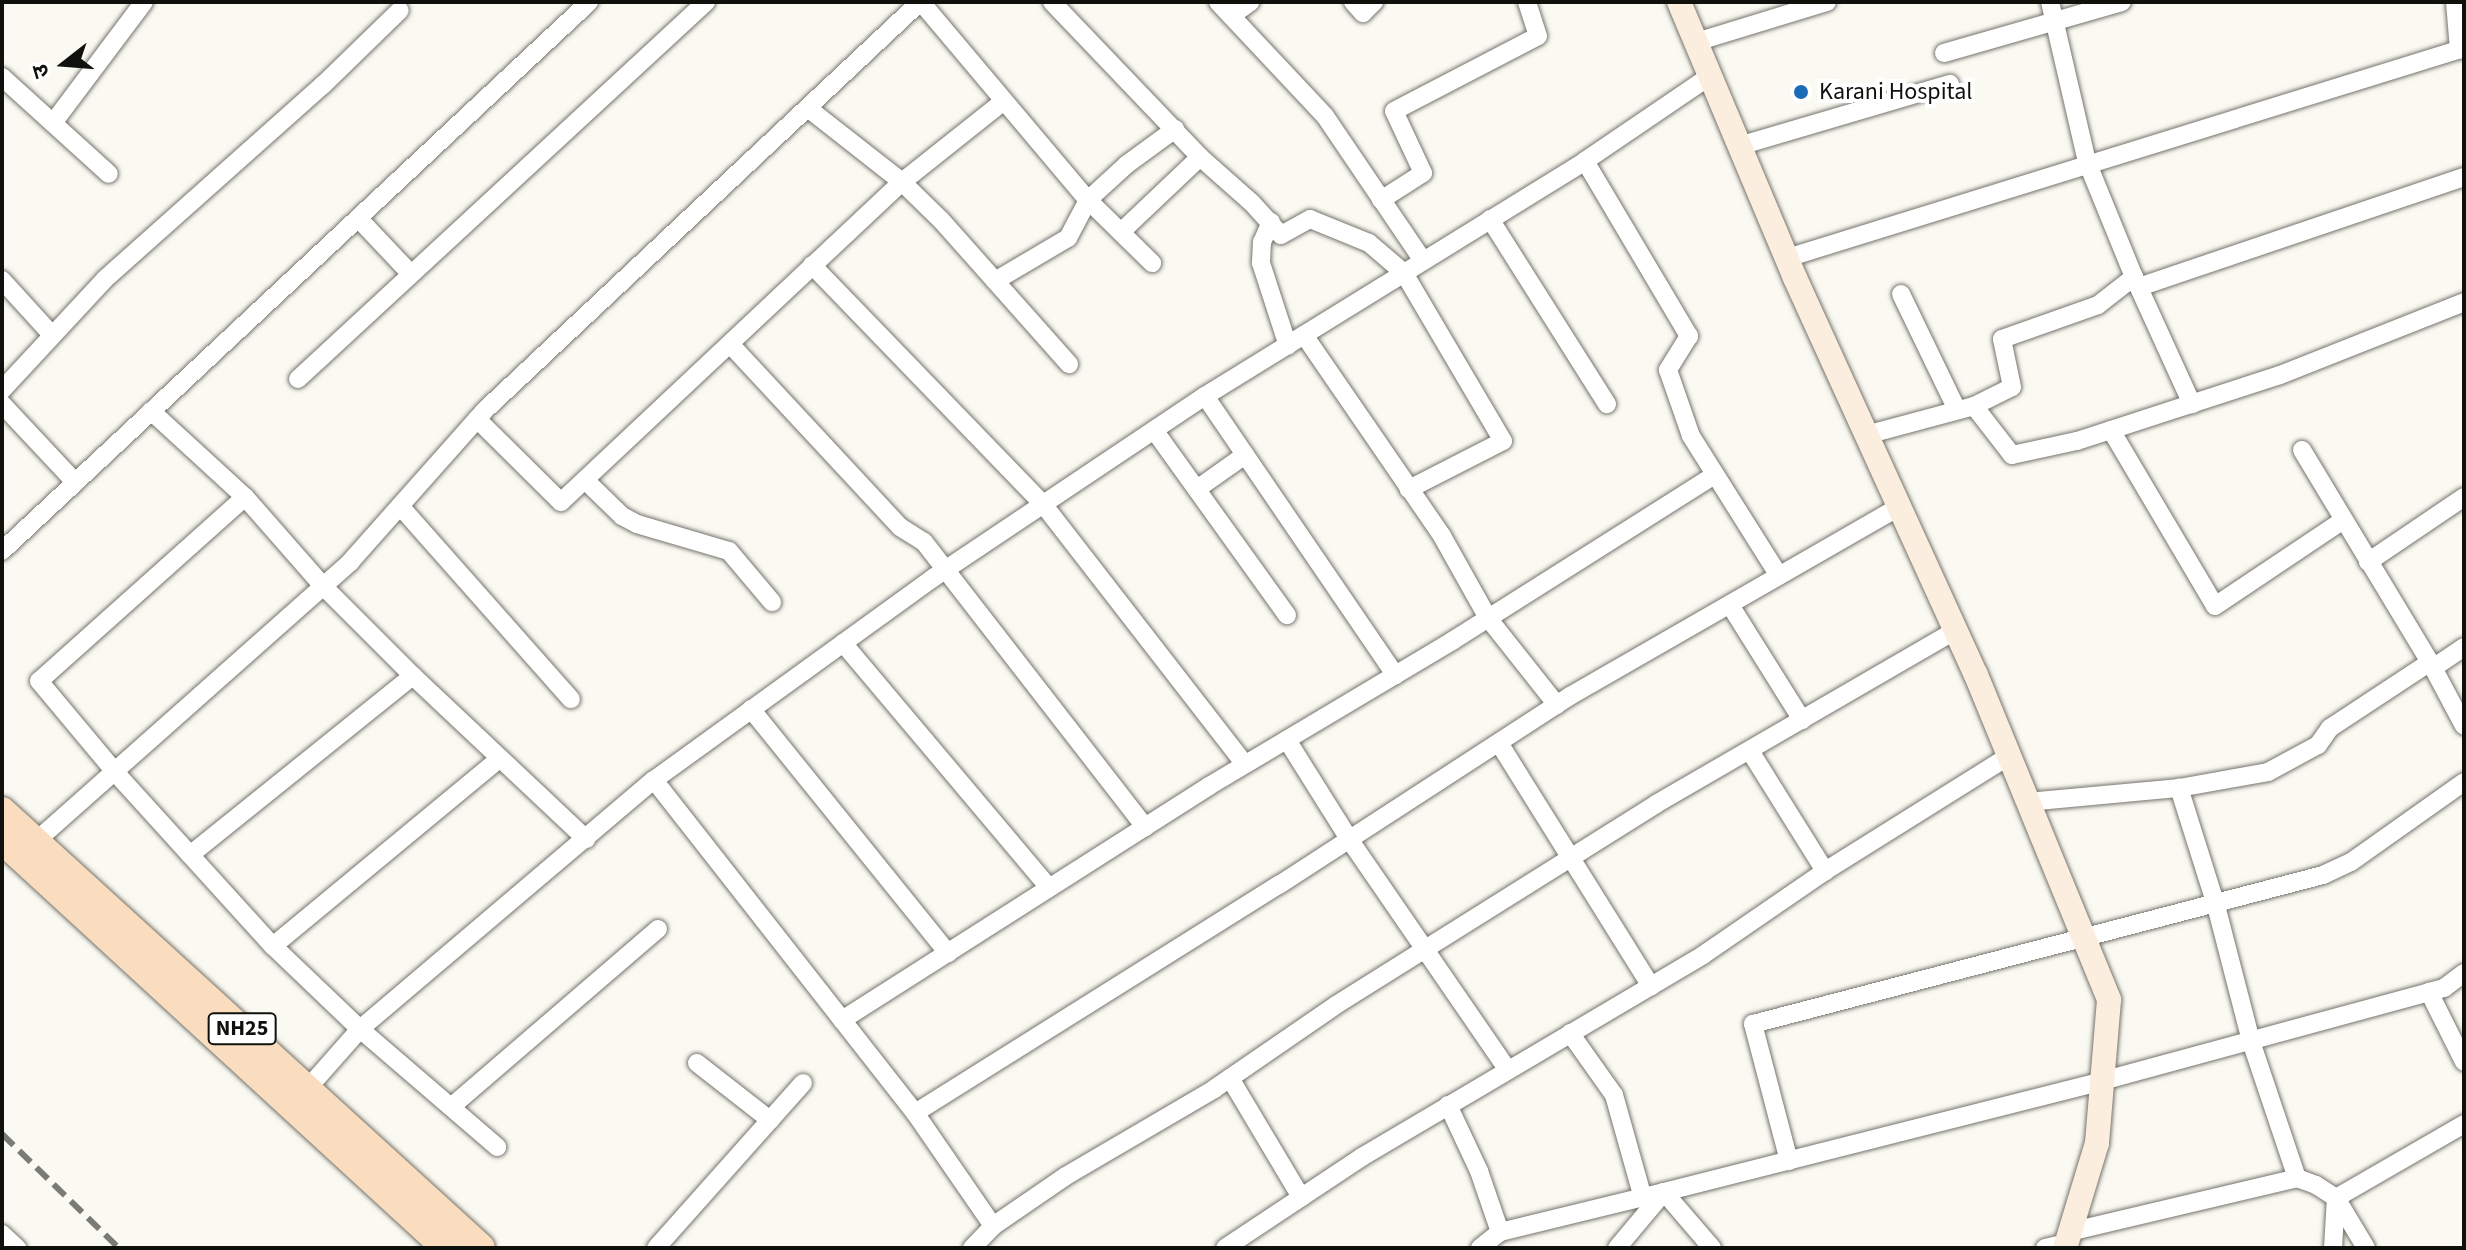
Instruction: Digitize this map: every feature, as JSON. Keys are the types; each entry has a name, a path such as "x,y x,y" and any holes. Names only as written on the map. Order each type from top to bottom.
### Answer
{"main road":[{"name":"NH25","path":"2,811 481,1248"},
{"name":"NH25","path":"2,840 446,1248"}],"street":[{"path":"53,123 144,2"},
{"path":"2,551 589,2"},
{"path":"298,379 706,2"},
{"path":"35,842 323,586 477,419 920,2 1088,200 1152,263"},
{"path":"1052,2 1200,157 1271,222 1281,235 1310,219 1347,233 1382,252 1404,273 1503,441 1409,489"},
{"path":"1218,2 1325,116 1423,261"},
{"path":"1231,16 1250,2"},
{"path":"1353,2 1363,13 1374,2"},
{"path":"1381,200 1423,173 1394,111 1538,36 1527,2"},
{"path":"1679,2 1787,258 2009,756 2109,1000 2097,1143 2061,1243"},
{"path":"1696,42 1827,2"},
{"path":"2050,2 2087,162 2136,282 2192,404"},
{"path":"1944,53 2122,2"},
{"path":"1787,258 2087,162 2462,49 2455,2"},
{"path":"2,390 105,279 323,85 401,5"},
{"path":"308,1088 360,1029 654,780 751,709 947,569 1205,396 1585,161 1710,76"},
{"path":"2,77 109,174"},
{"path":"1739,146 1950,84"},
{"path":"477,419 561,502 902,182 1004,101"},
{"path":"809,109 902,182 1069,364"},
{"path":"995,281 1068,238 1088,200 1126,165 1175,129"},
{"path":"1121,232 1200,157"},
{"path":"1585,161 1689,336 1668,370 1691,436 1779,576"},
{"path":"1866,435 1966,408 2012,387 2002,339 2098,305 2136,282 2464,177"},
{"path":"358,218 411,274"},
{"path":"1490,219 1607,404"},
{"path":"1271,222 1262,242 1261,263 1288,346"},
{"path":"812,265 1043,504 1245,764"},
{"path":"2,280 52,335"},
{"path":"1901,294 1966,408 2012,455 2111,430 2280,375 2464,302"},
{"path":"1304,335 1442,536 1488,618 1557,705"},
{"path":"730,344 900,527 924,542 1145,827"},
{"path":"1205,396 1395,675"},
{"path":"2,404 75,482"},
{"path":"151,411 245,497 323,586 498,760 586,839"},
{"path":"1154,430 1287,615"},
{"path":"2111,430 2215,606 2342,521"},
{"path":"2302,450 2342,521 2432,665 2464,726"},
{"path":"1197,489 1245,455"},
{"path":"842,1020 1245,764 1488,618 1715,475"},
{"path":"585,480 622,516 637,524 729,551 772,602"},
{"path":"245,497 39,681 115,772 273,946 360,1029 497,1147"},
{"path":"2368,562 2464,497"},
{"path":"400,506 571,699"},
{"path":"915,1113 1557,705 1899,507"},
{"path":"1730,605 1802,720"},
{"path":"972,1248 993,1226 1066,1176 1230,1078 1425,950 1572,858 1955,631"},
{"path":"843,643 1049,888"},
{"path":"2028,802 2179,788 2268,772 2318,745 2330,728 2464,647"},
{"path":"190,855 413,676"},
{"path":"751,709 948,953"},
{"path":"1287,740 1349,839 1508,1070"},
{"path":"1499,743 1651,986"},
{"path":"1750,751 1825,871"},
{"path":"1225,1248 1448,1105 1703,955 1825,871 2009,756"},
{"path":"273,946 498,760"},
{"path":"654,780 915,1113 993,1226"},
{"path":"1789,1161 1753,1024 2323,875 2351,862 2464,782"},
{"path":"2179,788 2215,902 2251,1041 2297,1178"},
{"path":"451,1107 658,929"},
{"path":"1480,1248 1500,1232 1789,1161 2251,1041 2444,988 2464,973"},
{"path":"2429,992 2464,1062"},
{"path":"1570,1033 1614,1095 1643,1198"},
{"path":"697,1063 770,1120"},
{"path":"1230,1078 1301,1197"},
{"path":"656,1248 803,1083"},
{"path":"1448,1105 1479,1171 1500,1232"},
{"path":"2336,1198 2464,1124"},
{"path":"2061,1243 2297,1178 2316,1185 2336,1198 2366,1248"},
{"path":"1617,1248 1664,1192"},
{"path":"1664,1192 1712,1248"},
{"path":"2333,1248 2336,1198"},
{"path":"2,1234 17,1248"}],"railway":[{"path":"2,1134 119,1248"}],"place":[{"name":"Karani Hospital","path":"1801,92"}]}
